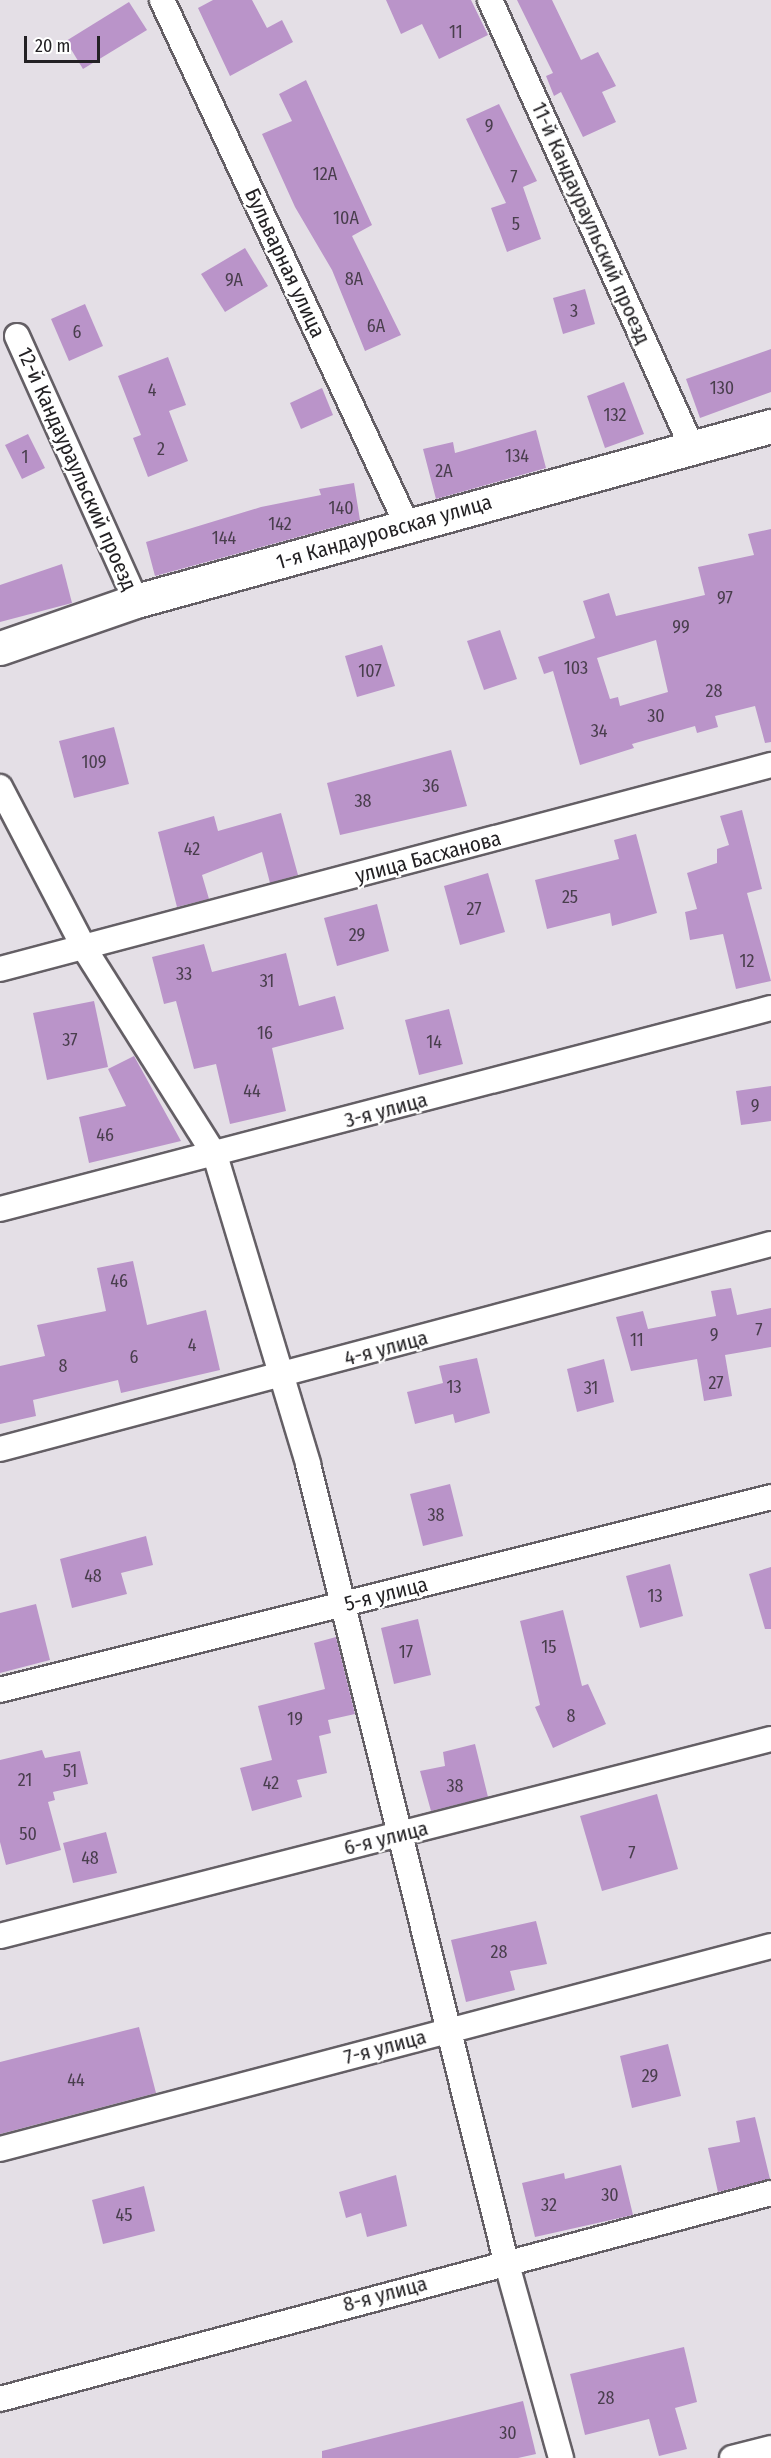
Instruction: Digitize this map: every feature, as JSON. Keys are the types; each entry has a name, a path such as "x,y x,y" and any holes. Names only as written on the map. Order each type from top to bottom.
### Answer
{"street":[{"name":"Бульварная улица","path":"162,0 408,525"},
{"name":"11-й Кандаураульский проезд","path":"490,0 691,446"},
{"name":"12-й Кандаураульский проезд","path":"17,336 136,602"},
{"name":"1-я Кандауровская улица","path":"0,648 136,602 691,446 771,426"},
{"name":"улица Басханова","path":"0,969 771,765"},
{"path":"0,787 84,948 215,1155 279,1377 308,1464 506,2261 561,2458"},
{"name":"3-я улица","path":"0,1209 215,1155 771,1008"},
{"name":"4-я улица","path":"0,1449 279,1377 771,1244"},
{"name":"5-я улица","path":"0,1690 771,1497"},
{"name":"6-я улица","path":"0,1936 771,1739"},
{"name":"7-я улица","path":"0,2149 771,1946"},
{"name":"8-я улица","path":"0,2399 506,2261 771,2193"},
{"path":"732,2458 771,2448"}],"building":[{"path":"213,0 252,0 267,28 282,20 293,42 230,76 198,8"},
{"path":"386,0 471,0 488,35 439,59 422,24 401,34"},
{"path":"517,0 552,0 581,60 598,52 616,86 602,92 616,122 583,137 561,92 554,96 546,76 553,73"},
{"path":"129,2 147,30 83,69 66,41"},
{"path":"306,80 372,225 352,236 401,335 365,351 332,270 295,207 262,134 292,121 279,94"},
{"path":"499,104 537,181 523,187 541,239 507,252 491,208 506,203 466,119"},
{"path":"245,248 268,286 225,312 201,274"},
{"path":"585,289 595,324 563,334 553,298"},
{"path":"85,304 103,346 69,361 51,319"},
{"path":"771,349 771,392 700,418 686,379"},
{"path":"168,357 186,405 169,411 188,461 148,477 133,438 141,435 118,376"},
{"path":"624,382 644,434 605,448 587,396"},
{"path":"322,388 333,415 301,429 290,403"},
{"path":"536,430 546,468 436,499 423,449 453,442 455,453"},
{"path":"28,434 45,468 22,479 5,445"},
{"path":"354,483 360,520 155,576 146,542 261,507 321,495 319,489"},
{"path":"771,529 771,742 765,743 755,706 715,716 718,727 697,733 695,726 632,744 634,748 580,765 553,671 544,674 538,657 595,638 583,601 609,593 616,616 705,595 698,567 754,555 748,534","holes":["656,640 668,692 620,706 618,697 610,699 597,658"]},
{"path":"62,564 72,603 0,622 0,585"},
{"path":"500,630 517,679 484,690 467,641"},
{"path":"382,645 395,686 357,697 345,656"},
{"path":"114,727 129,784 74,798 59,741"},
{"path":"451,750 467,806 340,835 327,783"},
{"path":"742,810 762,889 747,893 771,981 736,989 723,934 690,940 685,912 697,909 687,873 717,863 717,849 729,845 720,816"},
{"path":"281,813 298,875 270,883 262,852 202,875 209,899 177,907 158,832 214,816 218,831"},
{"path":"636,834 657,913 612,926 610,913 547,929 535,880 619,859 614,840"},
{"path":"488,873 505,932 460,945 444,886"},
{"path":"377,904 389,951 337,966 324,918"},
{"path":"204,944 212,972 286,953 299,1006 335,996 344,1029 272,1048 286,1111 230,1124 216,1064 194,1069 176,1001 164,1004 152,957"},
{"path":"94,1001 108,1067 47,1080 33,1013"},
{"path":"449,1009 463,1064 419,1075 405,1020"},
{"path":"134,1056 181,1141 89,1163 79,1117 126,1106 108,1069"},
{"path":"771,1086 771,1121 741,1125 736,1091"},
{"path":"133,1261 147,1325 206,1310 220,1370 121,1393 118,1380 33,1400 36,1416 0,1424 0,1366 45,1356 37,1325 106,1311 97,1268"},
{"path":"731,1288 737,1315 771,1308 771,1347 725,1355 732,1396 704,1401 697,1359 631,1371 616,1317 643,1311 648,1329 716,1316 711,1291"},
{"path":"477,1358 490,1413 455,1423 453,1414 415,1424 407,1392 443,1383 439,1366"},
{"path":"604,1359 614,1402 577,1412 567,1369"},
{"path":"450,1484 463,1536 423,1546 410,1494"},
{"path":"146,1536 153,1565 121,1573 127,1594 72,1608 60,1559"},
{"path":"670,1564 683,1616 640,1628 626,1576"},
{"path":"771,1567 771,1629 765,1629 749,1574"},
{"path":"36,1604 50,1660 0,1673 0,1613"},
{"path":"563,1610 582,1686 588,1684 606,1724 553,1748 535,1707 540,1705 520,1621"},
{"path":"418,1619 431,1675 394,1684 381,1628"},
{"path":"336,1637 355,1714 328,1720 331,1733 319,1736 327,1773 297,1780 302,1797 252,1811 240,1768 272,1760 258,1706 325,1689 314,1643"},
{"path":"475,1744 488,1797 431,1811 420,1771 445,1766 443,1752"},
{"path":"42,1750 45,1758 80,1751 88,1784 53,1792 55,1800 48,1802 61,1850 6,1865 0,1842 0,1760"},
{"path":"657,1794 678,1869 602,1891 580,1816"},
{"path":"106,1832 117,1873 73,1883 63,1843"},
{"path":"536,1921 547,1964 510,1971 515,1990 466,2002 451,1940"},
{"path":"139,2027 156,2093 0,2134 0,2062"},
{"path":"668,2044 681,2096 632,2108 620,2056"},
{"path":"755,2117 770,2179 718,2192 708,2148 740,2142 736,2121"},
{"path":"621,2165 633,2215 535,2237 522,2183 564,2173 565,2179"},
{"path":"396,2175 407,2226 367,2237 361,2213 346,2218 339,2192"},
{"path":"144,2186 155,2231 103,2244 92,2200"},
{"path":"684,2347 697,2402 675,2408 687,2449 659,2456 649,2419 585,2435 570,2374"},
{"path":"523,2401 536,2454 518,2458 322,2458 322,2451"}]}
